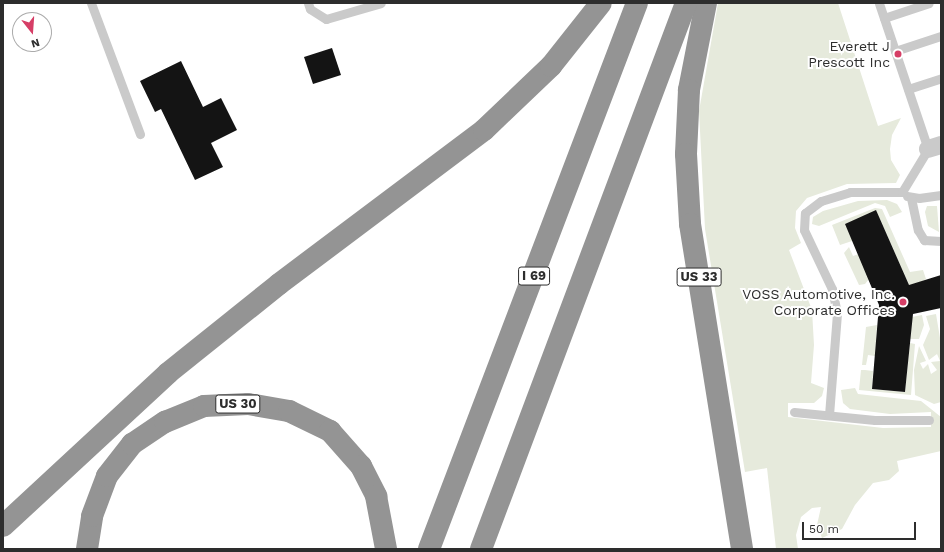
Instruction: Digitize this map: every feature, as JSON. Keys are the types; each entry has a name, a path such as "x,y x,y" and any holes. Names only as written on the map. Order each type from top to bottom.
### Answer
{"highway":[{"path":"3,526 168,374 278,284 484,130 551,66 600,3"},
{"name":"I 69","path":"429,549 637,3"},
{"path":"481,549 686,3"},
{"name":"US 33","path":"706,3 689,90 686,154 690,224 742,549"},
{"name":"US 30","path":"87,549 92,516 107,476 132,444 165,422 204,406 248,404 289,412 330,431 361,466 376,496 386,549"}],"lane":[{"path":"91,3 140,134"},
{"path":"308,3 310,9 326,19 381,3"},
{"path":"879,3 908,89 934,147 902,192"},
{"path":"884,18 929,3"},
{"path":"895,51 941,36"},
{"path":"908,89 941,78"},
{"path":"829,415 836,307 804,230 805,214 822,201 850,192 902,192 911,198 941,195"},
{"path":"911,198 918,230 924,240 941,241"},
{"path":"794,412 894,421 929,420"}],"shaded area":[{"path":"718,3 838,3 878,126 901,118 892,135 890,149 891,160 900,175 896,183 847,184 807,198 796,211 795,228 801,243 789,250 812,310 814,345 811,383 824,388 822,396 814,403 788,403 788,417 883,428 931,427 931,412 890,414 850,409 843,403 841,390 855,388 858,394 921,401 941,417 941,451 897,461 899,471 889,480 873,483 855,505 842,529 822,538 817,525 821,507 812,508 801,517 796,535 798,549 776,549 767,468 745,472 705,229 699,111"},
{"path":"887,200 897,204 902,212 890,217 885,206 875,203 819,226 812,224 813,217 823,211 858,201"},
{"path":"927,206 937,206 939,232 928,226 925,212"},
{"path":"875,208 882,209 910,272 923,270 926,279 910,288 876,211 852,241 840,245 832,225"},
{"path":"849,247 853,256 859,254 869,279 865,284 859,285 844,253"},
{"path":"936,314 941,344 941,402 934,404 915,395 914,370 919,346 926,361 920,363 923,369 928,364 931,374 937,370 931,362 940,361 937,354 929,360 923,345 930,329 926,316"},
{"path":"922,315 924,325 919,339 910,339 912,317"},
{"path":"877,325 875,356 868,355 866,365 862,365 866,327"},
{"path":"910,343 915,344 911,395 859,390 861,370 865,370 873,371 872,389 905,392"}],"building":[{"path":"332,48 341,75 313,84 304,57"},
{"path":"181,61 203,107 221,98 237,130 211,143 223,167 195,180 161,109 155,112 140,81"},
{"name":"VOSS Automotive, Inc. Corporate Offices","path":"876,210 909,285 941,275 941,308 913,314 905,392 872,389 879,305 845,224"}],"place":[{"name":"Everett J Prescott Inc","path":"898,54"},
{"name":"VOSS Automotive, Inc. Corporate Offices","path":"903,302"}]}
